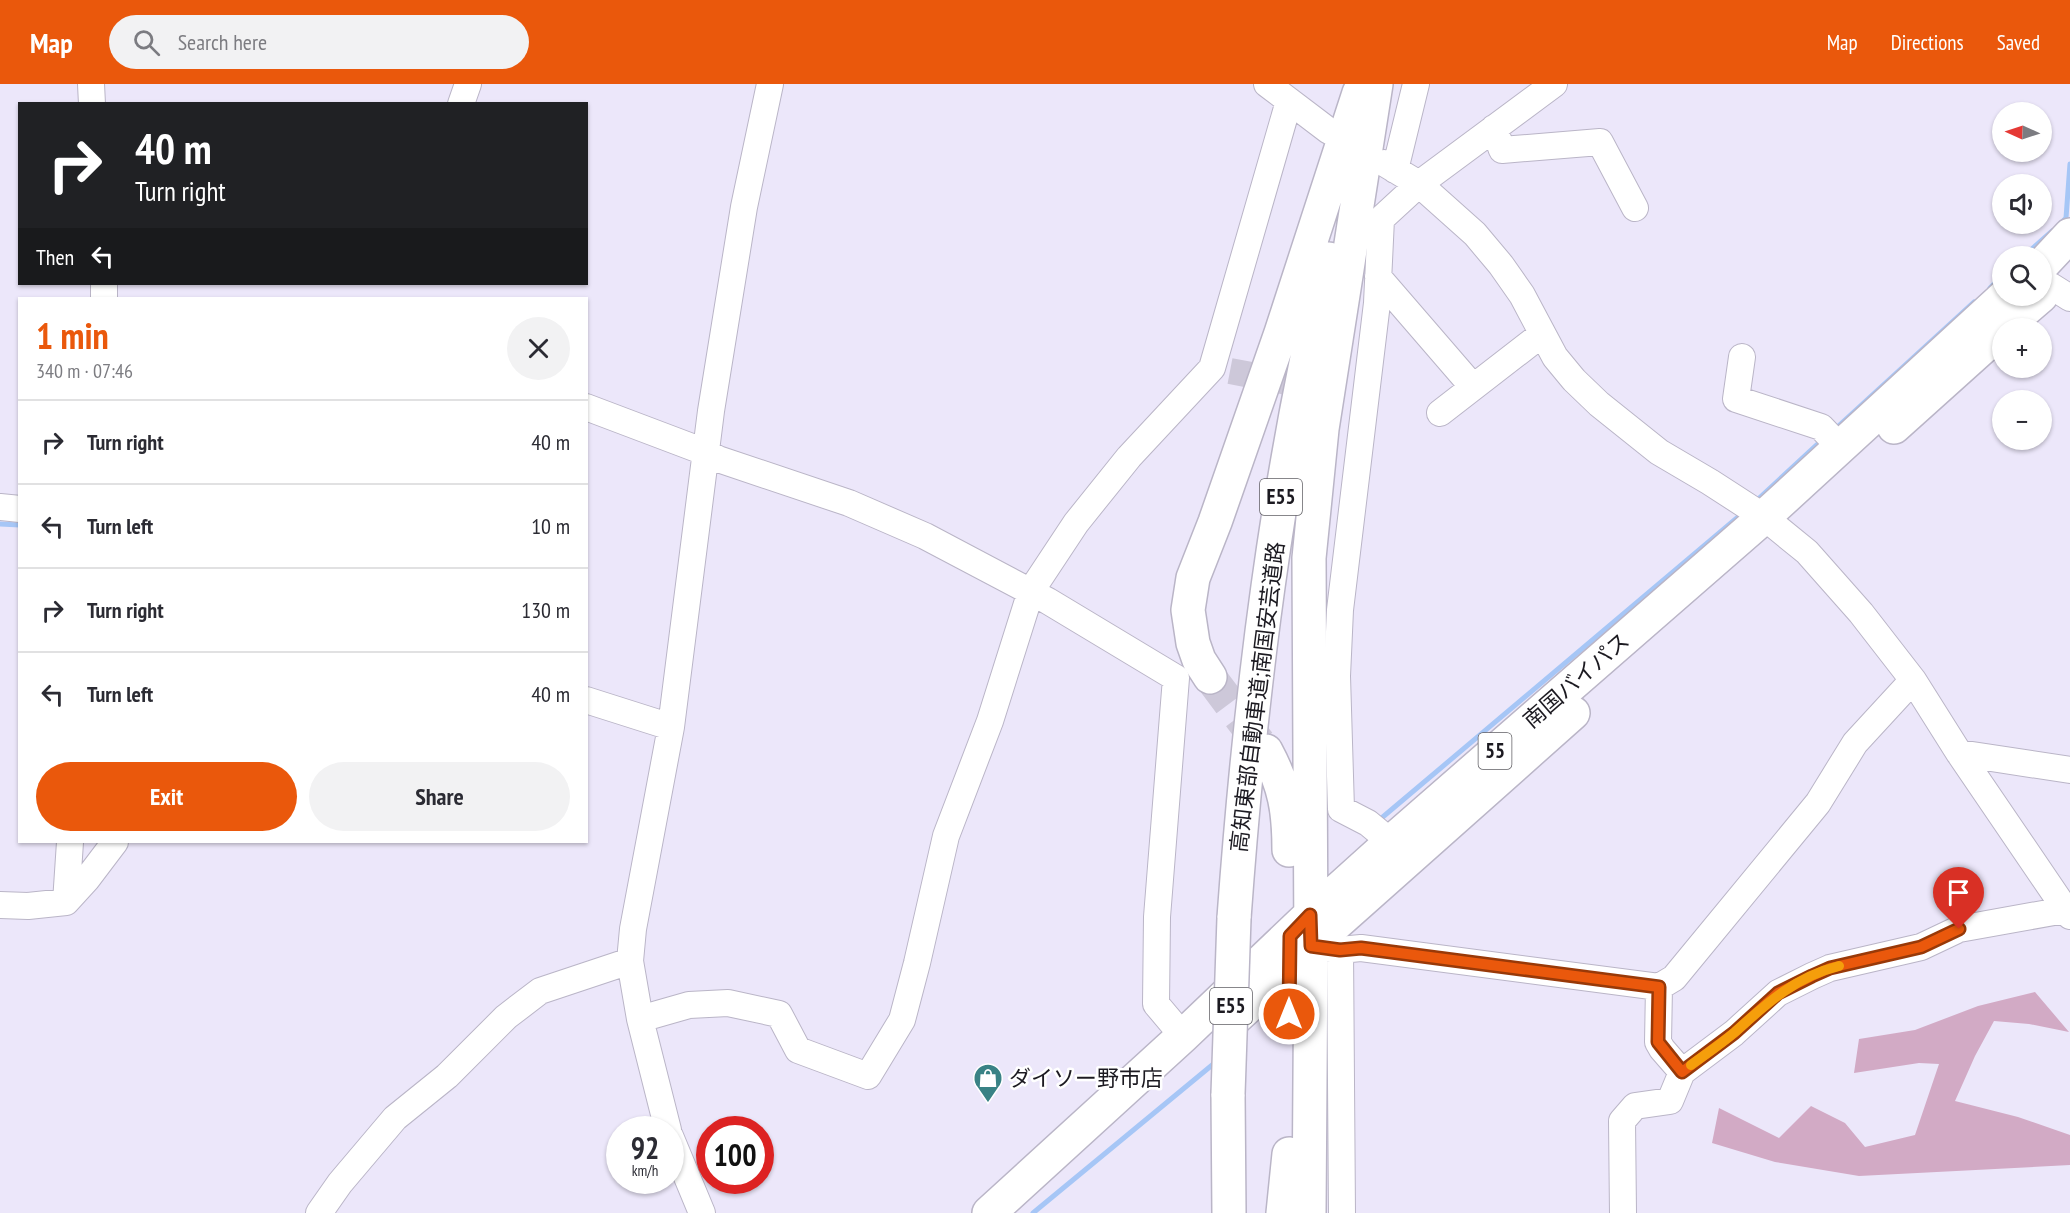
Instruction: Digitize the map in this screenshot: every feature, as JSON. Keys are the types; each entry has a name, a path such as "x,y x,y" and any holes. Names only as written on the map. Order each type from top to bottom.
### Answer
{"highway":[{"path":"1210,677 1199,660 1193,643 1188,610 1193,578 1277,344 1362,84"},
{"path":"1309,1213 1309,558 1322,429 1376,84"},
{"name":"高知東部自動車道;南国安芸道路","path":"1229,1213 1228,1095 1234,918 1242,801 1255,677 1271,558 1315,316 1341,206 1376,84"},
{"name":"南国バイパス","path":"2016,318 2053,285 2070,235"},
{"name":"南国バイパス","path":"989,1213 1183,1036 1308,943 1391,842 1840,447 1995,306"},
{"name":"南国バイパス","path":"1016,1213 1308,943 1760,516 1992,337"},
{"path":"1266,752 1282,784 1287,804 1308,943 1289,1168 1283,1213"}],"street":[{"path":"91,84 92,102"},
{"path":"462,102 468,84"},
{"path":"664,1116 640,1019 630,961 633,929 671,727 705,452 744,207 770,84"},
{"path":"1267,84 1329,131"},
{"path":"1416,84 1390,166 1419,184 1468,228 1501,265 1522,295 1554,357 1599,404 1659,452 1760,516 1807,552 1860,613 1912,680 2068,913 1959,929 1921,947 1830,968 1778,993 1734,1033 1682,1072 1670,1101 1635,1106 1622,1121 1623,1213"},
{"path":"1391,842 1368,823 1341,808 1337,676 1354,395 1378,277 1381,219 1419,184 1554,84"},
{"path":"640,1019 689,1005 728,1003 779,1014 798,1050 868,1076 902,1020 918,963 946,836 990,721 1031,591 1076,523 1115,473 1181,400 1221,370 1289,101"},
{"path":"1494,128 1502,150 1600,142 1635,208"},
{"path":"1378,277 1473,387"},
{"path":"1440,413 1542,334"},
{"path":"1742,357 1736,399 1821,427 1840,447"},
{"path":"588,408 718,459 849,503 925,536 1031,591 1176,678 1157,916 1156,1004 1183,1036"},
{"path":"0,507 18,508"},
{"path":"1342,1213 1308,943 1659,987 1674,978 1804,821 1818,803 1855,743 1912,680"},
{"path":"588,701 671,727"},
{"path":"1959,753 2070,770"},
{"path":"66,902 70,843"},
{"path":"0,905 28,906 66,902 114,843"},
{"path":"320,1213 340,1184 395,1118 447,1076 506,1017 540,991 630,961"},
{"path":"1659,987 1658,1042 1682,1072"},
{"path":"684,1170 702,1213"}],"shaded area":[{"path":"2035,992 2069,1032 2029,1024 1994,1021 1955,1101 2018,1117 2070,1135 2070,1165 1859,1176 1775,1162 1712,1143 1719,1108 1779,1138 1811,1106 1845,1123 1865,1147 1915,1135 1939,1064 1919,1063 1854,1073 1859,1039 1915,1030 1978,1006"}],"waterway":[{"path":"2061,223 2066,218 2070,164"},
{"path":"2035,246 2049,234"},
{"path":"1833,431 1974,302"},
{"path":"1755,502 1823,439"},
{"path":"1378,821 1744,512"},
{"path":"0,524 18,525"},
{"path":"1033,1213 1217,1061"}],"tunnel":[{"path":"1230,371 1319,388"},
{"path":"1210,677 1263,748"}],"slow traffic":[{"path":"1691,1065 1734,1033 1778,993 1830,968 1839,966"}],"place":[{"name":"ダイソー野市店","path":"988,1104"}],"route":[{"path":"1289,1014 1290,936 1310,915 1311,946 1340,950 1361,948 1659,987 1658,1042 1682,1072 1734,1033 1778,993 1830,968 1921,947 1959,929"}]}
